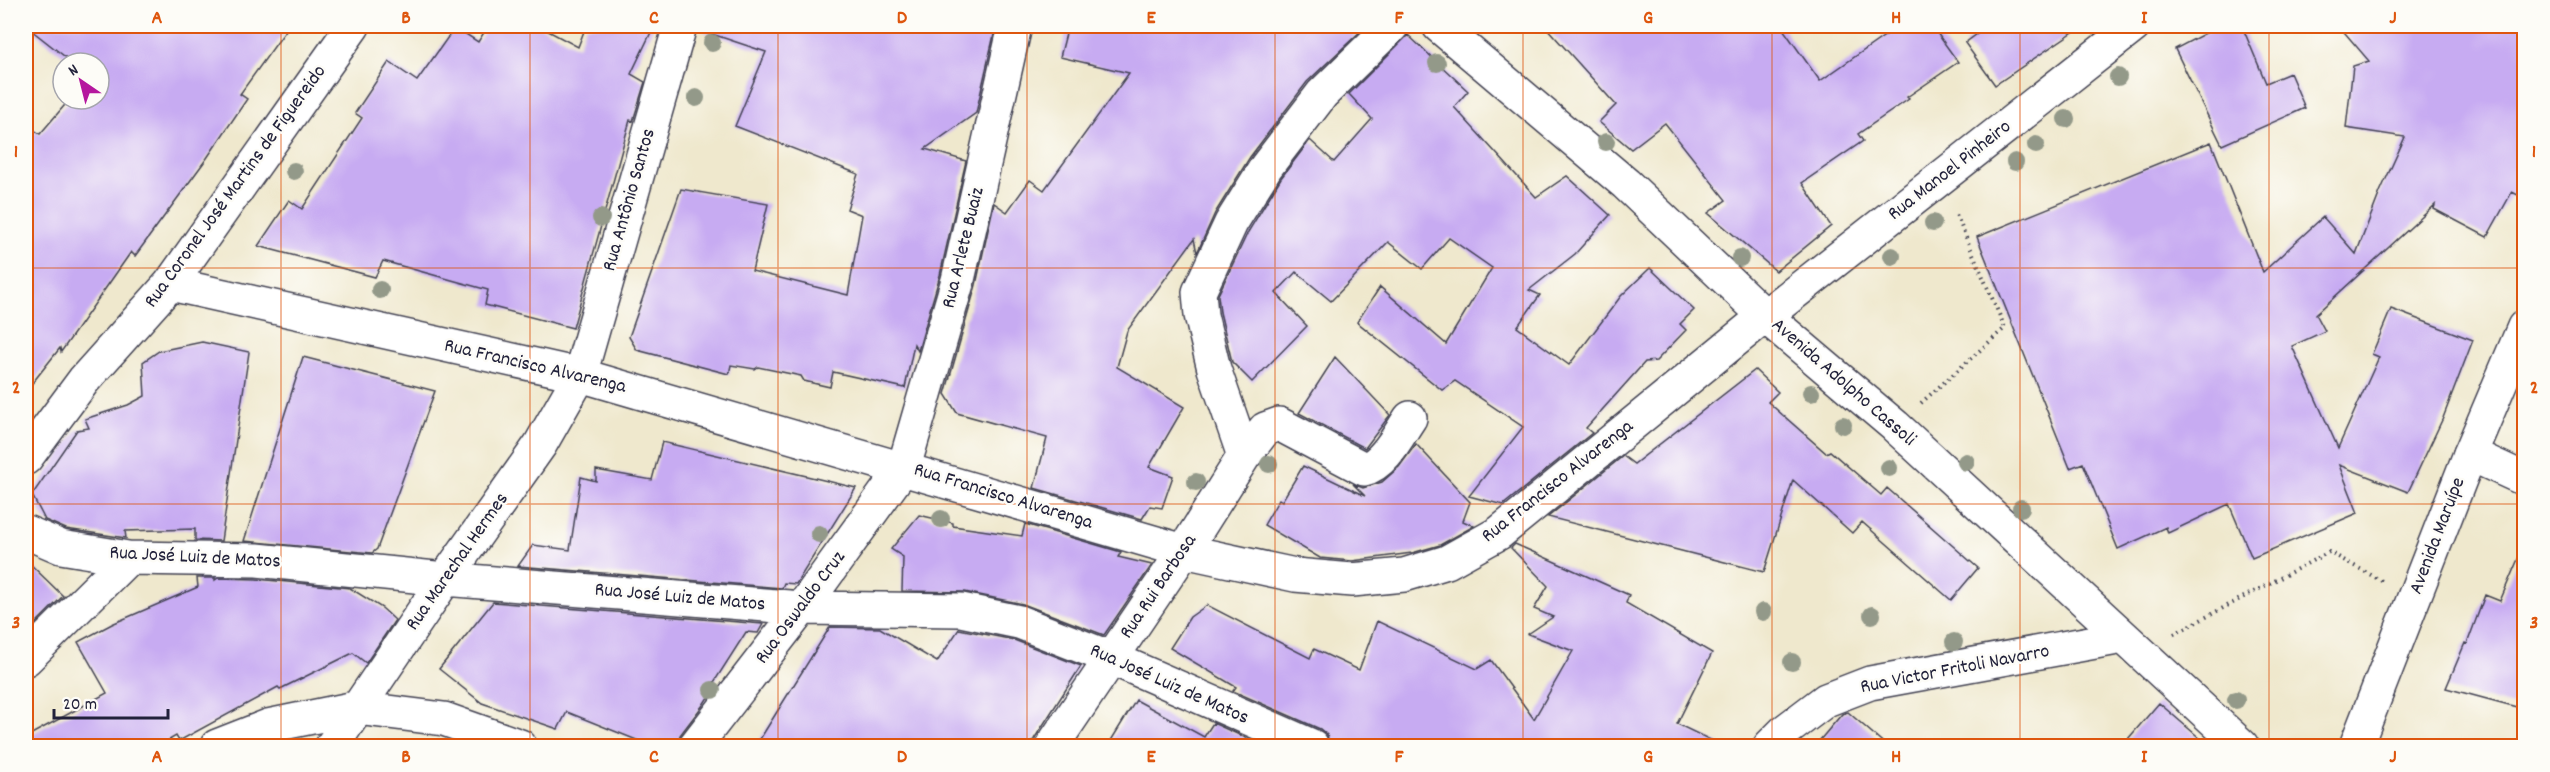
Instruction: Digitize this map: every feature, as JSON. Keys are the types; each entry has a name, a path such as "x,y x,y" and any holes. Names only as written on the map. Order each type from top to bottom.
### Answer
{"street":[{"name":"Rua Coronel José Martins de Figuereido","path":"26,458 84,380 170,284 353,26"},
{"name":"Rua Antônio Santos","path":"580,375 680,26"},
{"name":"Rua Arlete Buaiz","path":"904,467 958,280 1015,26"},
{"path":"1244,456 1214,369 1201,315 1199,292 1231,223 1266,167 1322,94 1392,26"},
{"name":"Avenida Adolpho Cassoli","path":"1439,26 1626,184 1765,316 1895,426 2242,747"},
{"name":"Rua Manoel Pinheiro","path":"1765,316 2134,26"},
{"name":"Rua Francisco Alvarenga","path":"170,284 580,375 904,467 1184,550 1295,575 1352,580 1404,575 1447,562 1499,533 1765,316"},
{"name":"Avenida Maruípe","path":"2356,747 2470,454 2524,327"},
{"name":"Rua Marechal Hermes","path":"332,747 356,708 445,579 540,446 580,375"},
{"name":"Rua Rui Barbosa","path":"1052,747 1244,456 1265,429 1279,424 1364,469 1371,468 1378,462 1410,418"},
{"path":"2470,454 2524,479"},
{"name":"Rua Oswaldo Cruz","path":"695,747 802,608 904,467"},
{"name":"Rua José Luiz de Matos","path":"26,532 61,547 128,558 257,560 445,579 802,608 961,610 1019,622 1112,658 1312,747"},
{"path":"26,659 128,558"},
{"name":"Rua Victor Fritoli Navarro","path":"1770,747 1785,730 1826,700 1870,683 2131,645"},
{"path":"218,747 268,726 356,708 444,719 520,747"}],"path":[{"path":"1895,426 2005,328 1941,178"},
{"path":"2131,645 2330,552 2414,598"}],"building":[{"path":"26,26 289,26 240,94 247,99 207,158 135,256 131,252 61,352 60,348 26,391 26,125 40,134 60,111 111,111 111,51 58,51"},
{"path":"488,26 539,26 578,47 586,26 654,26 631,74 645,82 633,121 630,120 573,328 485,305 488,290 383,261 375,277 258,246 289,200 302,209 362,118 355,113 389,62 417,81 455,27 478,42"},
{"path":"704,26 996,26 976,113 925,149 966,161 940,275 918,351 914,344 905,388 833,372 830,387 804,381 801,376 758,367 755,369 731,365 729,374 637,350 629,337 681,189 768,204 752,271 848,295 862,215 847,209 858,174 735,126 766,52 703,31"},
{"path":"1068,26 1366,26 1307,82 1250,157 1215,213 1197,253 1194,239 1127,331 1117,367 1184,407 1149,467 1173,476 1162,508 1150,506 1142,519 1034,488 1047,438 957,413 945,394 976,285 994,203 1007,212 1030,180 1044,190 1129,73 1060,57"},
{"path":"1545,26 1781,26 1820,81 1899,26 1932,26 1958,62 1858,134 1863,141 1802,183 1831,226 1776,271 1708,213 1726,200 1665,123 1631,149 1599,122 1616,105"},
{"path":"1988,26 2082,26 1995,85 1965,43"},
{"path":"2219,26 2242,26 2266,83 2290,73 2305,108 2222,145 2175,49"},
{"path":"2339,26 2524,26 2524,198 2512,192 2487,237 2434,209 2435,205 2316,314 2325,331 2292,346 2338,448 2379,357 2372,354 2391,309 2473,340 2443,418 2408,492 2339,465 2358,513 2252,558 2229,504 2168,533 2166,527 2118,549 2083,463 2070,468 1977,237 2211,142 2263,272 2323,217 2356,254 2380,192 2405,137 2346,128 2353,66 2369,61"},
{"path":"1408,35 1468,91 1454,107 1536,197 1567,176 1610,215 1575,254 1529,290 1540,295 1517,327 1569,365 1621,296 1650,268 1694,310 1680,324 1686,330 1656,361 1645,362 1586,428 1592,433 1503,505 1469,496 1523,427 1455,381 1442,390 1357,322 1380,287 1446,344 1492,268 1449,238 1422,269 1388,242 1331,301 1296,272 1276,293 1307,326 1252,382 1232,362 1220,312 1218,295 1248,232 1281,178 1310,140 1334,162 1372,119 1349,94"},
{"path":"202,342 249,352 221,541 195,540 195,529 125,531 126,538 66,529 45,520 32,495 77,430 89,428 85,419 128,405 145,396 143,362 159,351"},
{"path":"303,357 435,391 377,549 372,553 244,541"},
{"path":"1335,357 1390,415 1365,448 1299,413"},
{"path":"1755,370 1778,392 1768,402 1826,453 1830,451 1881,495 1887,488 1978,568 1951,600 1862,522 1852,533 1793,480 1764,572 1548,517 1623,456 1634,464"},
{"path":"662,442 856,488 796,584 784,583 782,588 518,566 533,545 570,550 581,477 596,481 596,470 652,480"},
{"path":"1416,444 1470,502 1463,521 1474,526 1440,545 1412,553 1352,561 1320,558 1264,525 1279,499 1282,501 1303,466 1365,496 1353,484 1363,488 1382,482 1399,467"},
{"path":"919,515 953,523 953,526 1022,536 1025,524 1121,552 1118,557 1152,565 1104,635 1023,604 965,592 902,591 903,557 891,549"},
{"path":"1515,544 1629,595 1626,603 1712,653 1677,724 1725,747 1330,747 1327,735 1320,729 1233,691 1236,687 1170,648 1190,617 1207,605 1310,658 1314,649 1359,670 1377,621 1477,669 1491,660 1534,719 1573,651 1528,634 1553,617 1534,609 1548,586 1511,548"},
{"path":"2524,545 2524,709 2446,688 2465,643 2467,644 2485,595 2500,601"},
{"path":"26,560 63,596 26,633"},
{"path":"197,578 256,579 350,588 382,608 395,620 366,663 353,653 280,689 278,687 179,741 176,736 157,747 26,747 26,737 107,693 78,642 112,624 198,587"},
{"path":"493,602 763,624 758,633 746,632 707,693 710,694 703,705 680,735 677,747 654,747 567,712 558,729 482,703 439,669"},
{"path":"830,627 880,628 937,662 959,629 1014,640 1081,666 1029,747 755,747"},
{"path":"1136,700 1204,737 1213,723 1266,747 1107,747"},
{"path":"2159,703 2210,747 2121,747"},
{"path":"1848,712 1888,747 1814,747 1842,714"}]}
